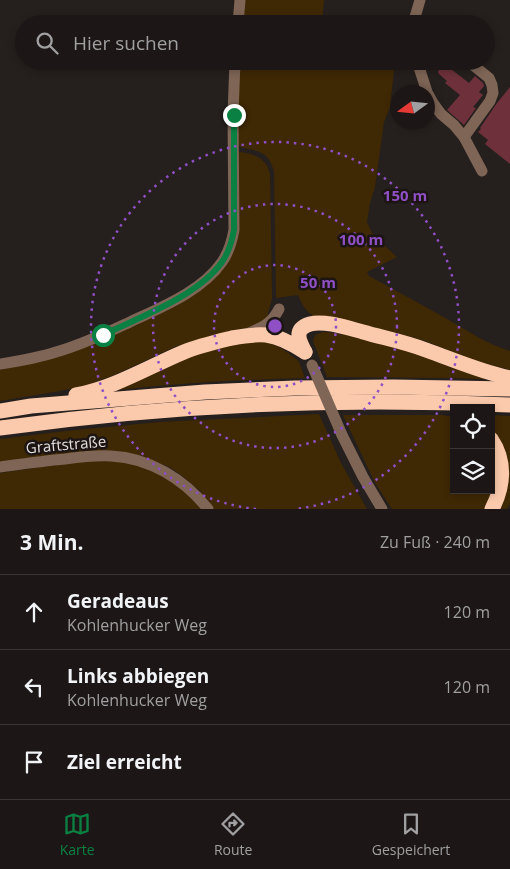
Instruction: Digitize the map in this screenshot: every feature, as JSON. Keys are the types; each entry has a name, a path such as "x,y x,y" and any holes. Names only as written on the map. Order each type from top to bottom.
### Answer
{"highway":[{"path":"309,359 299,340 300,331 309,324 326,324 411,344 466,366 510,378"},
{"path":"0,411 97,390 186,351 238,337 264,335 273,337 290,343 309,359"},
{"path":"0,411 31,406 223,391 394,387 510,389"},
{"path":"387,402 450,413"},
{"path":"0,428 106,415 293,404 387,402 510,405"},
{"path":"492,509 502,485 503,470 495,447"}],"street":[{"path":"239,15 240,0"},
{"path":"416,15 420,0"},
{"path":"0,364 54,353 103,335 179,298 207,278 222,262 230,248 234,230 235,70"},
{"path":"420,70 424,85"},
{"path":"464,136 490,101 492,93 492,85 489,78 479,70"},
{"path":"435,106 464,136 482,171"},
{"path":"238,337 264,327 279,309"},
{"path":"309,359 342,435 382,509"},
{"name":"Graftstraße","path":"0,467 88,456 127,458 160,469 173,476 196,494 208,509"}],"shaded area":[{"path":"244,0 324,0 323,15 243,15"},
{"path":"239,70 394,70 392,85 390,85 390,107 384,122 375,187 367,222 373,235 397,257 367,272 369,276 478,337 510,351 510,370 473,360 425,341 397,333 317,318 305,308 298,295 276,298 274,172 271,162 266,156 237,145"},
{"path":"240,152 259,158 266,164 270,174 272,299 267,317 255,326 177,346 112,376 84,386 0,401 0,367 173,306 228,259 237,154"},
{"path":"323,332 369,338 392,344 502,380 327,377 313,341 315,335"},
{"path":"245,341 270,342 284,350 299,362 305,378 203,382 102,392 171,361"},
{"path":"319,414 341,463 367,509 214,509 200,491 181,475 169,467 144,457 0,462 0,439 159,422"},
{"path":"343,415 450,416 450,494 491,494 486,509 392,509 375,483"},
{"path":"495,415 510,416 510,504 507,509 495,509 500,501 495,463"},
{"path":"105,460 122,462 156,471 176,483 204,509 0,509 0,473 84,461"}],"building":[{"path":"439,70 452,70 469,83 475,76 483,83 484,86 479,92 483,95 473,107 476,108 464,125 447,110 460,95 445,83 447,81 438,72"},
{"path":"510,87 510,164 485,144 488,140 478,132"}],"route":[{"path":"103,335 179,298 207,278 226,256 234,230 234,115"}]}
